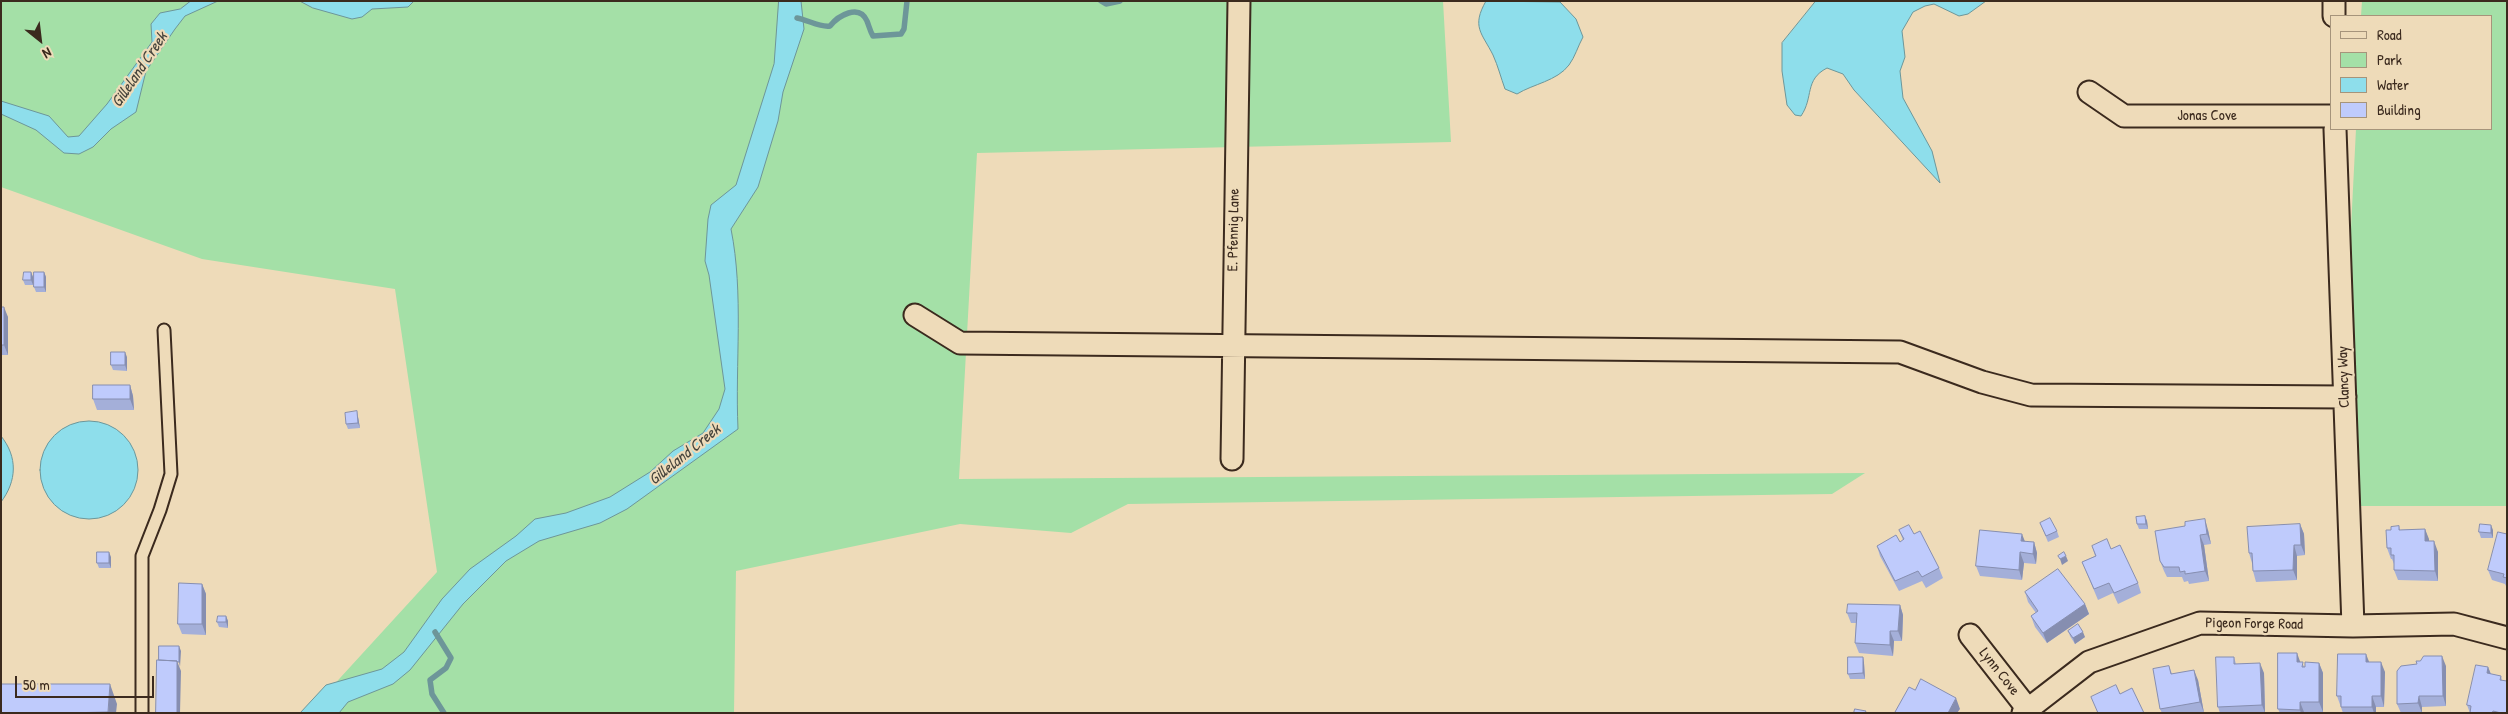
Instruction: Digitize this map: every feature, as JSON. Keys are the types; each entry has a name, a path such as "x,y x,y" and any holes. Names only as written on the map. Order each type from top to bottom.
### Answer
{"street":[{"name":"E. Pfennig Lane","path":"1232,459 1232,344 1239,1"},
{"path":"2334,1 2334,15"},
{"name":"Jonas Cove","path":"2089,92 2124,116 2330,116"},
{"name":"Clancy Way","path":"2336,130 2353,626"},
{"path":"915,316 960,343 1232,344 1900,352 1982,382 2031,395 2345,397"},
{"name":"Pigeon Forge Road","path":"2025,710 2089,662 2200,623 2353,626 2454,624 2507,638"},
{"name":"Lynn Cove","path":"1970,635 2025,710"}],"lane":[{"path":"142,713 142,556 160,510 170,474 164,330"}],"green space":[{"path":"1,1 1443,1 1451,142 977,153 959,479 1865,473 1832,494 1128,504 1071,533 960,524 736,571 734,713 308,713 437,572 395,289 202,259 1,187"},
{"path":"2362,1 2507,1 2507,506 2337,506 2356,130 2493,130 2493,15 2361,15"}],"water":[{"name":"Gilleland Creek","path":"191,1 218,1 185,16 146,71 136,112 111,129 93,147 79,154 64,153 36,130 1,114 1,101 49,116 68,137 79,136 107,104 152,42 151,24 160,13 180,9"},
{"path":"300,1 414,1 408,7 372,9 362,17 352,19 313,8"},
{"name":"Gilleland Creek","path":"779,1 801,1 804,29 783,92 778,121 758,187 731,229 735,254 738,303 738,429 627,509 600,523 539,541 506,561 463,604 410,670 393,684 348,702 339,713 300,713 326,685 382,669 404,652 442,599 470,569 516,536 535,519 566,513 610,497 650,472 673,451 703,433 719,409 725,389 709,275 705,261 708,219 711,205 736,185 774,64"},
{"path":"1486,1 1560,2 1576,19 1583,37 1569,65 1551,79 1517,94 1505,89 1495,59 1480,30 1479,17"},
{"path":"1816,1 1986,1 1968,14 1959,16 1934,4 1925,6 1913,12 1902,31 1905,57 1900,71 1903,98 1932,151 1940,183 1854,90 1843,74 1827,68 1815,78 1801,116 1795,115 1787,105 1782,71 1782,43"},
{"path":"89,421 108,424 124,435 135,451 138,470 135,489 124,505 108,516 89,519 70,516 54,505 43,489 40,470 43,451 54,435 70,424"},
{"path":"1,436 7,444 13,461 13,477 1,502"}],"building":[{"path":"24,272 31,272 31,280 23,280"},
{"path":"34,272 44,272 44,287 34,287"},
{"path":"1,307 4,307 4,345 1,345"},
{"path":"111,352 125,352 125,365 111,365"},
{"path":"93,385 130,385 130,399 93,399"},
{"path":"357,411 358,423 346,424 345,413"},
{"path":"2145,516 2146,524 2137,524 2136,517"},
{"path":"2050,518 2057,531 2046,536 2040,523"},
{"path":"2205,519 2207,534 2200,535 2205,571 2185,574 2185,571 2180,572 2179,567 2164,567 2160,561 2155,531 2185,526 2185,522"},
{"path":"2300,524 2301,545 2294,545 2293,570 2253,571 2252,553 2249,553 2247,527"},
{"path":"2480,524 2491,525 2491,533 2479,532"},
{"path":"1909,525 1914,534 1920,531 1939,568 1922,577 1918,571 1895,581 1877,546 1896,535 1900,542 1904,539 1899,530"},
{"path":"2399,526 2399,530 2425,529 2425,541 2434,541 2435,571 2394,570 2394,555 2391,555 2391,548 2387,548 2386,530"},
{"path":"1980,530 2022,534 2021,541 2034,542 2033,554 2020,552 2019,570 1976,566"},
{"path":"2498,532 2507,534 2507,578 2503,577 2504,574 2488,570"},
{"path":"2107,539 2111,549 2120,545 2138,583 2114,593 2109,583 2094,589 2082,562 2096,556 2092,546"},
{"path":"97,552 109,552 109,563 97,563"},
{"path":"2064,552 2066,556 2060,559 2058,556"},
{"path":"2058,569 2085,604 2043,633 2031,616 2038,611 2025,592"},
{"path":"179,583 202,584 202,624 178,624"},
{"path":"1848,604 1900,605 1898,631 1890,631 1890,645 1855,643 1857,613 1847,613"},
{"path":"218,616 226,616 226,622 217,622"},
{"path":"2078,624 2083,632 2073,638 2068,631"},
{"path":"159,646 179,646 179,662 159,660"},
{"path":"2278,653 2297,653 2297,662 2303,662 2302,667 2305,667 2305,662 2319,663 2319,702 2300,702 2300,710 2278,709"},
{"path":"2338,654 2366,654 2366,662 2381,662 2381,696 2372,696 2372,707 2341,707 2341,696 2337,696"},
{"path":"2424,656 2442,656 2443,696 2419,696 2418,703 2397,704 2397,671 2401,666 2417,664 2416,661 2420,661"},
{"path":"1848,657 1863,657 1863,673 1848,674"},
{"path":"2216,657 2234,657 2234,664 2260,663 2262,705 2218,707"},
{"path":"157,660 177,661 177,713 156,713"},
{"path":"2476,665 2488,667 2487,673 2501,676 2500,680 2507,681 2507,713 2493,711 2492,713 2470,713 2471,706 2467,705"},
{"path":"2169,666 2171,674 2194,670 2200,702 2160,709 2153,669"},
{"path":"1921,679 1956,698 1948,713 1895,712 1909,687 1915,690"},
{"path":"1,684 110,684 108,712 1,713"},
{"path":"2116,685 2120,694 2132,688 2144,713 2098,713 2091,697"},
{"path":"1855,709 1866,711 1865,713 1854,713"}],"waterway":[{"path":"797,18 819,25 830,26 843,15 854,12 859,13 867,21 873,36 901,34 904,29 907,1"},
{"path":"1101,1 1106,4 1120,1"},
{"path":"435,632 451,658 446,668 430,680 432,694 444,713"}]}
